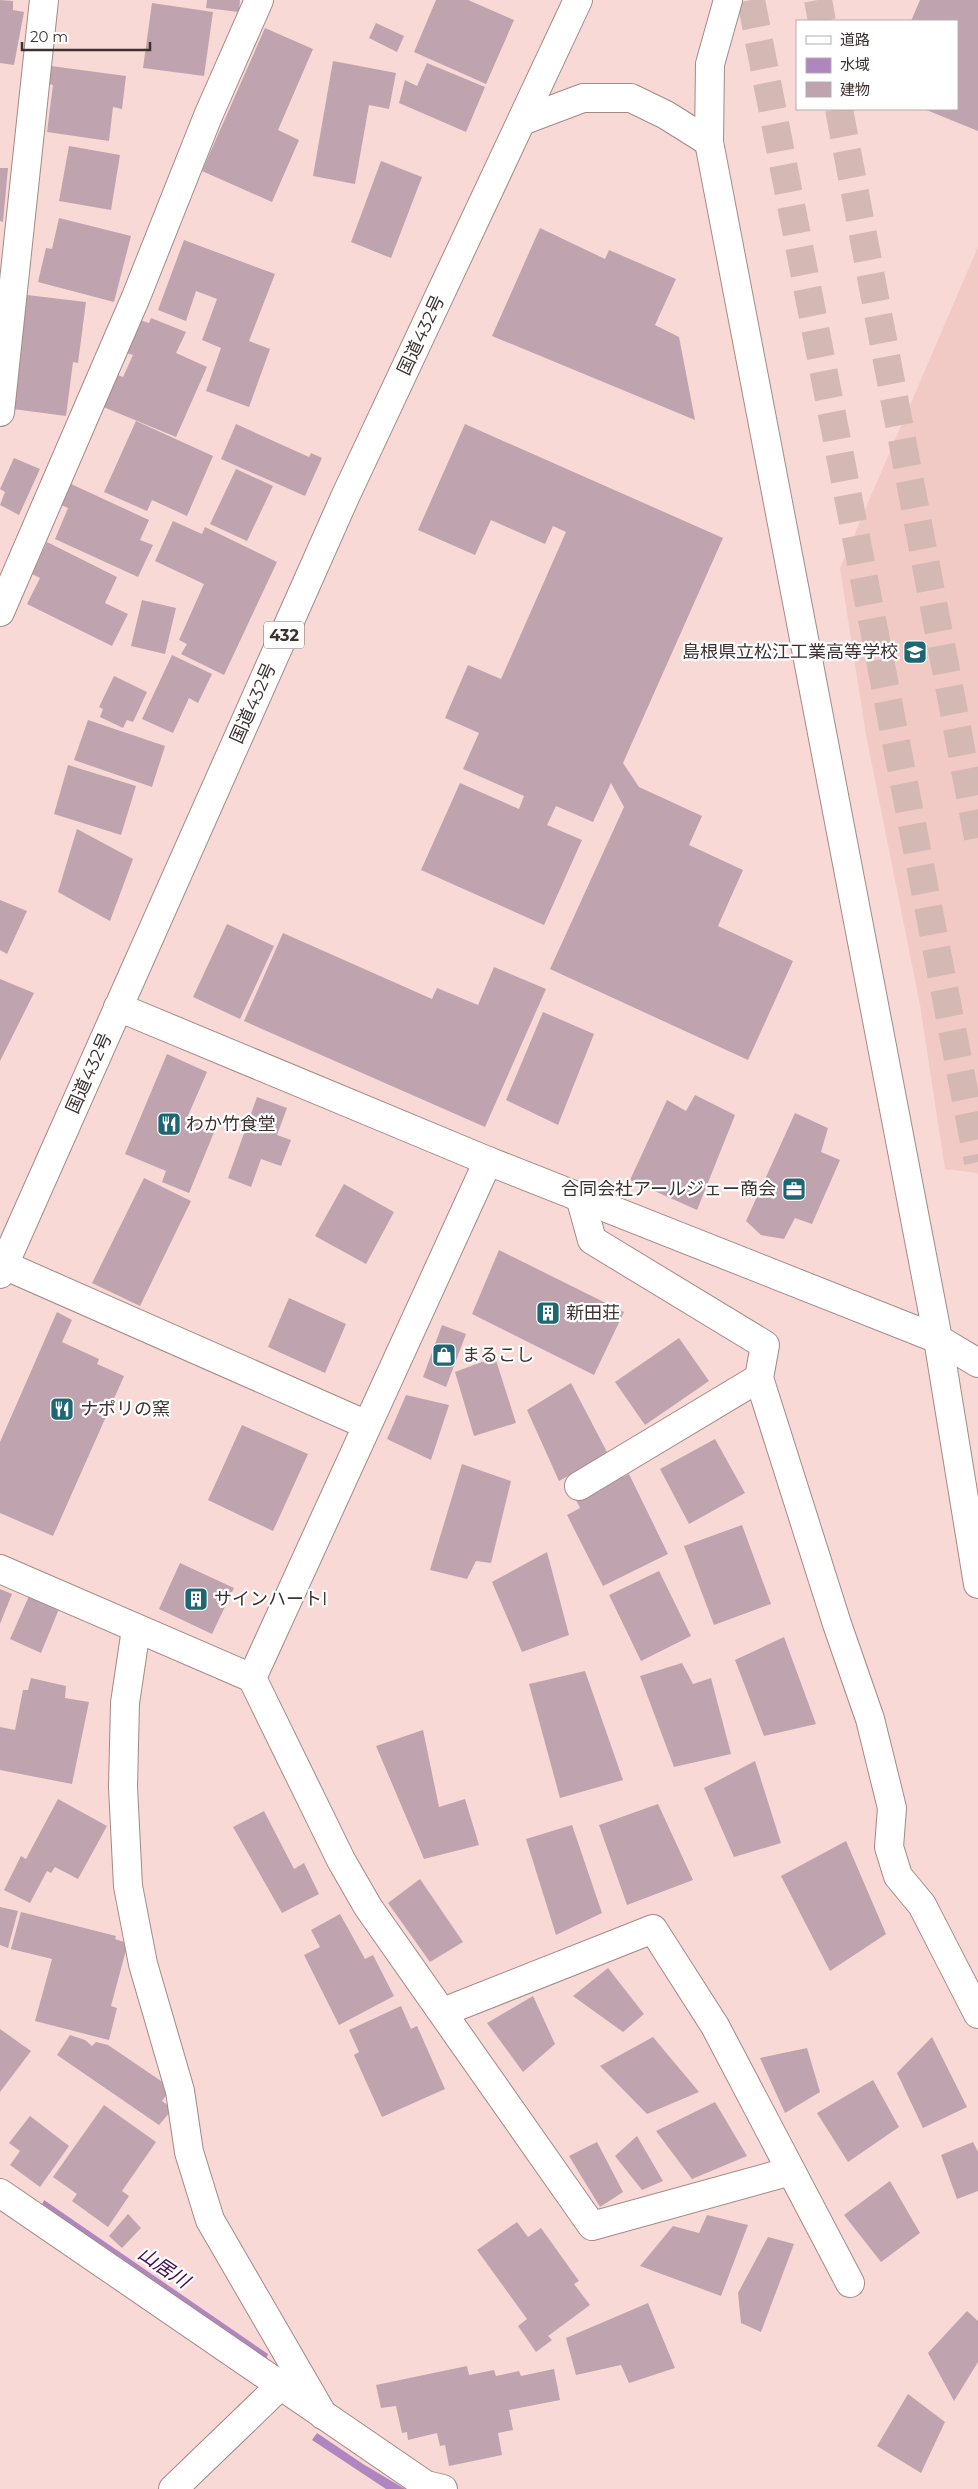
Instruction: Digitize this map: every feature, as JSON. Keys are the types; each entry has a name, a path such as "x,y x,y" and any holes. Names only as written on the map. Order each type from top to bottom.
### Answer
{"main road":[{"path":"0,412 44,0"},
{"path":"0,612 136,297 208,116 259,0"},
{"name":"国道432号","path":"2,1270 345,497 578,0"},
{"path":"728,0 710,64 709,142 938,1339 978,1584"},
{"path":"522,121 582,98 631,98 666,115 709,142"},
{"path":"118,1007 488,1161 938,1339 978,1363"},
{"path":"252,1678 488,1161"},
{"path":"580,1197 592,1240 765,1345 759,1378 837,1624 870,1719 892,1808 889,1847 898,1876 922,1905 978,2014"},
{"path":"2,1270 367,1425"},
{"path":"579,1486 759,1378"},
{"path":"0,1569 252,1678 345,1868 368,1907 592,2226 791,2171"},
{"path":"136,1628 124,1703 123,1787 128,1886 143,1964 180,2091 189,2152 210,2220 323,2415"},
{"path":"443,2012 653,1929 715,2026 850,2283"},
{"path":"0,2193 426,2485 443,2489"},
{"path":"174,2489 280,2386"}],"shaded area":[{"name":"島根県立松江工業高等学校","path":"978,247 978,1176 977,1173 945,1169 920,1005 866,735 840,568"}],"water":[{"path":"44,2200 268,2354 265,2364 40,2210"},
{"path":"317,2433 405,2489 386,2489 312,2440"}],"building":[{"path":"0,0 13,1 13,10 24,12 14,65 0,63"},
{"path":"207,0 240,0 239,12 206,8"},
{"path":"436,0 468,0 514,20 486,84 414,52"},
{"path":"920,0 978,0 978,131 926,110 958,110 958,20 911,20"},
{"path":"152,3 213,12 204,76 143,68"},
{"path":"376,23 404,36 397,52 369,38"},
{"path":"265,28 313,49 278,130 299,140 272,202 202,171"},
{"path":"333,61 396,73 389,109 369,105 355,184 313,176"},
{"path":"427,63 485,87 466,132 399,103 405,80 417,86"},
{"path":"51,66 126,76 122,109 113,107 109,141 47,132 53,85 49,84"},
{"path":"69,146 120,155 111,210 59,201"},
{"path":"381,161 422,177 391,258 351,242"},
{"path":"0,168 8,168 3,222 0,221"},
{"path":"59,218 131,236 114,302 38,282 46,248 52,249"},
{"path":"540,228 605,259 609,250 676,279 655,325 679,337 695,420 492,336"},
{"path":"184,240 275,274 249,341 270,349 249,407 206,391 221,348 202,340 217,299 196,291 186,321 158,310"},
{"path":"27,295 86,302 78,363 73,362 66,416 13,409"},
{"path":"151,318 186,332 176,353 207,367 176,437 101,406 115,374 123,377 133,355 126,353 140,320 149,323"},
{"path":"136,421 213,456 187,516 152,500 147,511 104,492"},
{"path":"236,424 309,457 311,453 322,458 305,496 221,459"},
{"path":"465,424 723,538 623,763 639,787 702,816 689,845 743,870 718,926 793,961 748,1060 550,969 624,807 611,783 593,822 556,806 547,825 582,840 544,925 421,870 460,783 519,809 524,796 463,769 479,733 445,718 468,665 501,679 566,532 553,526 545,544 491,520 475,555 418,530"},
{"path":"14,458 40,469 19,515 0,505 5,492 0,489"},
{"path":"236,469 273,486 247,541 210,524"},
{"path":"71,484 149,520 140,540 153,545 138,577 55,539 68,508 61,505"},
{"path":"173,521 202,534 205,527 277,562 224,675 181,654 187,644 179,640 204,584 155,561"},
{"path":"47,542 117,577 105,603 128,614 112,646 27,604 40,578 32,574"},
{"path":"142,600 176,608 165,654 131,646"},
{"path":"172,655 212,674 198,703 189,698 173,733 142,719"},
{"path":"114,676 147,692 133,722 127,720 123,728 100,717 103,709 99,707"},
{"path":"88,720 165,746 152,787 74,760"},
{"path":"68,765 136,786 121,835 54,814"},
{"path":"77,829 133,859 110,921 58,892"},
{"path":"0,900 27,911 7,954 0,950"},
{"path":"227,924 274,946 240,1019 193,997"},
{"path":"283,933 432,999 437,988 478,1005 494,967 546,989 485,1127 244,1021"},
{"path":"0,979 34,993 0,1061"},
{"path":"543,1012 594,1034 558,1125 506,1100"},
{"name":"わか竹食堂","path":"167,1054 207,1072 187,1118 215,1130 189,1193 162,1182 166,1171 125,1154"},
{"path":"695,1095 735,1115 697,1210 630,1180 667,1100 686,1111"},
{"path":"257,1097 287,1108 277,1135 291,1140 281,1166 261,1159 251,1187 228,1178"},
{"name":"合同会社アールジェー商会","path":"795,1113 828,1128 821,1152 840,1160 812,1224 795,1218 784,1239 761,1235 746,1221"},
{"path":"144,1178 191,1201 140,1306 92,1283"},
{"path":"344,1184 394,1212 366,1264 315,1236"},
{"name":"新田荘","path":"499,1250 624,1312 594,1375 472,1314"},
{"path":"289,1298 346,1324 325,1373 268,1347"},
{"name":"ナポリの窯","path":"57,1312 72,1320 62,1342 99,1359 97,1364 124,1376 53,1536 0,1513 0,1442"},
{"name":"まるこし","path":"442,1325 466,1334 446,1387 423,1377"},
{"path":"679,1338 709,1381 645,1425 615,1382"},
{"path":"495,1357 516,1423 474,1436 455,1372"},
{"path":"571,1383 608,1454 559,1481 527,1410"},
{"path":"406,1395 449,1405 431,1460 387,1439"},
{"path":"242,1425 308,1454 273,1531 208,1500"},
{"path":"715,1439 745,1493 689,1524 660,1469"},
{"path":"462,1464 511,1481 491,1563 476,1561 467,1579 430,1570"},
{"path":"629,1474 668,1554 603,1586 567,1515 580,1508 576,1500"},
{"path":"742,1525 771,1604 714,1625 684,1546"},
{"path":"547,1552 569,1635 522,1652 492,1582"},
{"name":"サインハートI","path":"180,1563 234,1588 212,1634 159,1609"},
{"path":"659,1571 691,1636 641,1661 609,1595"},
{"path":"0,1589 12,1594 0,1624"},
{"path":"29,1596 59,1609 41,1653 10,1639"},
{"path":"784,1637 816,1724 764,1736 735,1660"},
{"path":"682,1663 693,1684 711,1678 731,1754 674,1767 640,1676"},
{"path":"585,1671 623,1780 560,1798 529,1684"},
{"path":"31,1678 66,1686 65,1698 89,1702 72,1784 0,1770 0,1727 15,1730 23,1690 28,1690"},
{"path":"423,1730 439,1807 465,1799 479,1845 424,1859 376,1746"},
{"path":"755,1761 781,1843 734,1857 704,1788"},
{"path":"58,1799 107,1826 78,1879 55,1867 51,1873 47,1871 30,1903 4,1890 21,1856 26,1859"},
{"path":"658,1804 693,1880 627,1905 599,1825"},
{"path":"264,1811 294,1869 304,1863 319,1894 282,1913 233,1827"},
{"path":"572,1825 602,1913 556,1935 526,1839"},
{"path":"846,1841 886,1934 830,1971 781,1876"},
{"path":"420,1879 463,1942 430,1962 388,1903"},
{"path":"0,1907 18,1911 8,1948 0,1945"},
{"path":"21,1912 116,1936 115,1939 124,1942 126,1950 111,2006 117,2008 109,2040 35,2021 52,1959 11,1949"},
{"path":"340,1914 365,1959 373,1955 394,1996 339,2025 304,1955 320,1947 311,1930"},
{"path":"608,1968 644,2014 623,2032 573,1996"},
{"path":"533,1996 555,2044 523,2072 487,2023"},
{"path":"401,2006 411,2029 417,2026 445,2089 382,2117 354,2055 359,2052 349,2030"},
{"path":"0,2029 31,2051 0,2092"},
{"path":"70,2035 85,2040 92,2046 96,2042 108,2045 164,2083 167,2094 162,2101 169,2106 170,2112 159,2125 57,2055"},
{"path":"653,2037 699,2092 647,2114 600,2066"},
{"path":"932,2037 967,2107 923,2128 897,2073"},
{"path":"807,2048 820,2092 785,2113 760,2058"},
{"path":"873,2080 899,2127 848,2162 817,2113"},
{"path":"715,2102 747,2156 692,2179 656,2131"},
{"path":"104,2105 156,2142 122,2191 129,2196 108,2227 72,2201 77,2194 53,2177"},
{"path":"30,2116 69,2146 40,2187 10,2165 20,2151 9,2143"},
{"path":"637,2136 663,2181 642,2190 615,2156"},
{"path":"597,2142 623,2192 600,2207 569,2156"},
{"path":"973,2142 978,2152 978,2191 957,2199 941,2155"},
{"path":"890,2181 920,2233 881,2262 844,2215"},
{"path":"128,2214 141,2228 122,2248 109,2236"},
{"path":"707,2215 748,2225 721,2296 640,2266 673,2226 699,2233"},
{"path":"517,2222 528,2237 541,2228 579,2281 574,2284 590,2305 548,2336 552,2340 536,2352 518,2326 527,2319 477,2250"},
{"path":"768,2237 794,2244 761,2332 741,2323 738,2293"},
{"path":"648,2303 675,2368 629,2383 621,2365 576,2375 566,2338"},
{"path":"967,2311 978,2321 978,2362 954,2401 928,2353"},
{"path":"467,2366 469,2375 494,2370 496,2376 519,2371 521,2376 554,2369 560,2400 509,2410 513,2430 498,2433 502,2455 449,2466 445,2445 440,2446 437,2433 408,2440 407,2432 402,2433 396,2406 381,2408 376,2385"},
{"path":"908,2394 945,2422 921,2473 877,2446"}],"tunnel":[{"path":"751,0 978,1162"},
{"path":"818,0 822,20"},
{"path":"839,110 978,838"}],"place":[{"name":"島根県立松江工業高等学校","path":"915,652"},
{"name":"わか竹食堂","path":"169,1124"},
{"name":"合同会社アールジェー商会","path":"794,1189"},
{"name":"新田荘","path":"548,1313"},
{"name":"まるこし","path":"444,1355"},
{"name":"ナポリの窯","path":"62,1409"},
{"name":"サインハートI","path":"196,1599"}],"water label":[{"name":"山居川","path":"164,2267"}]}
